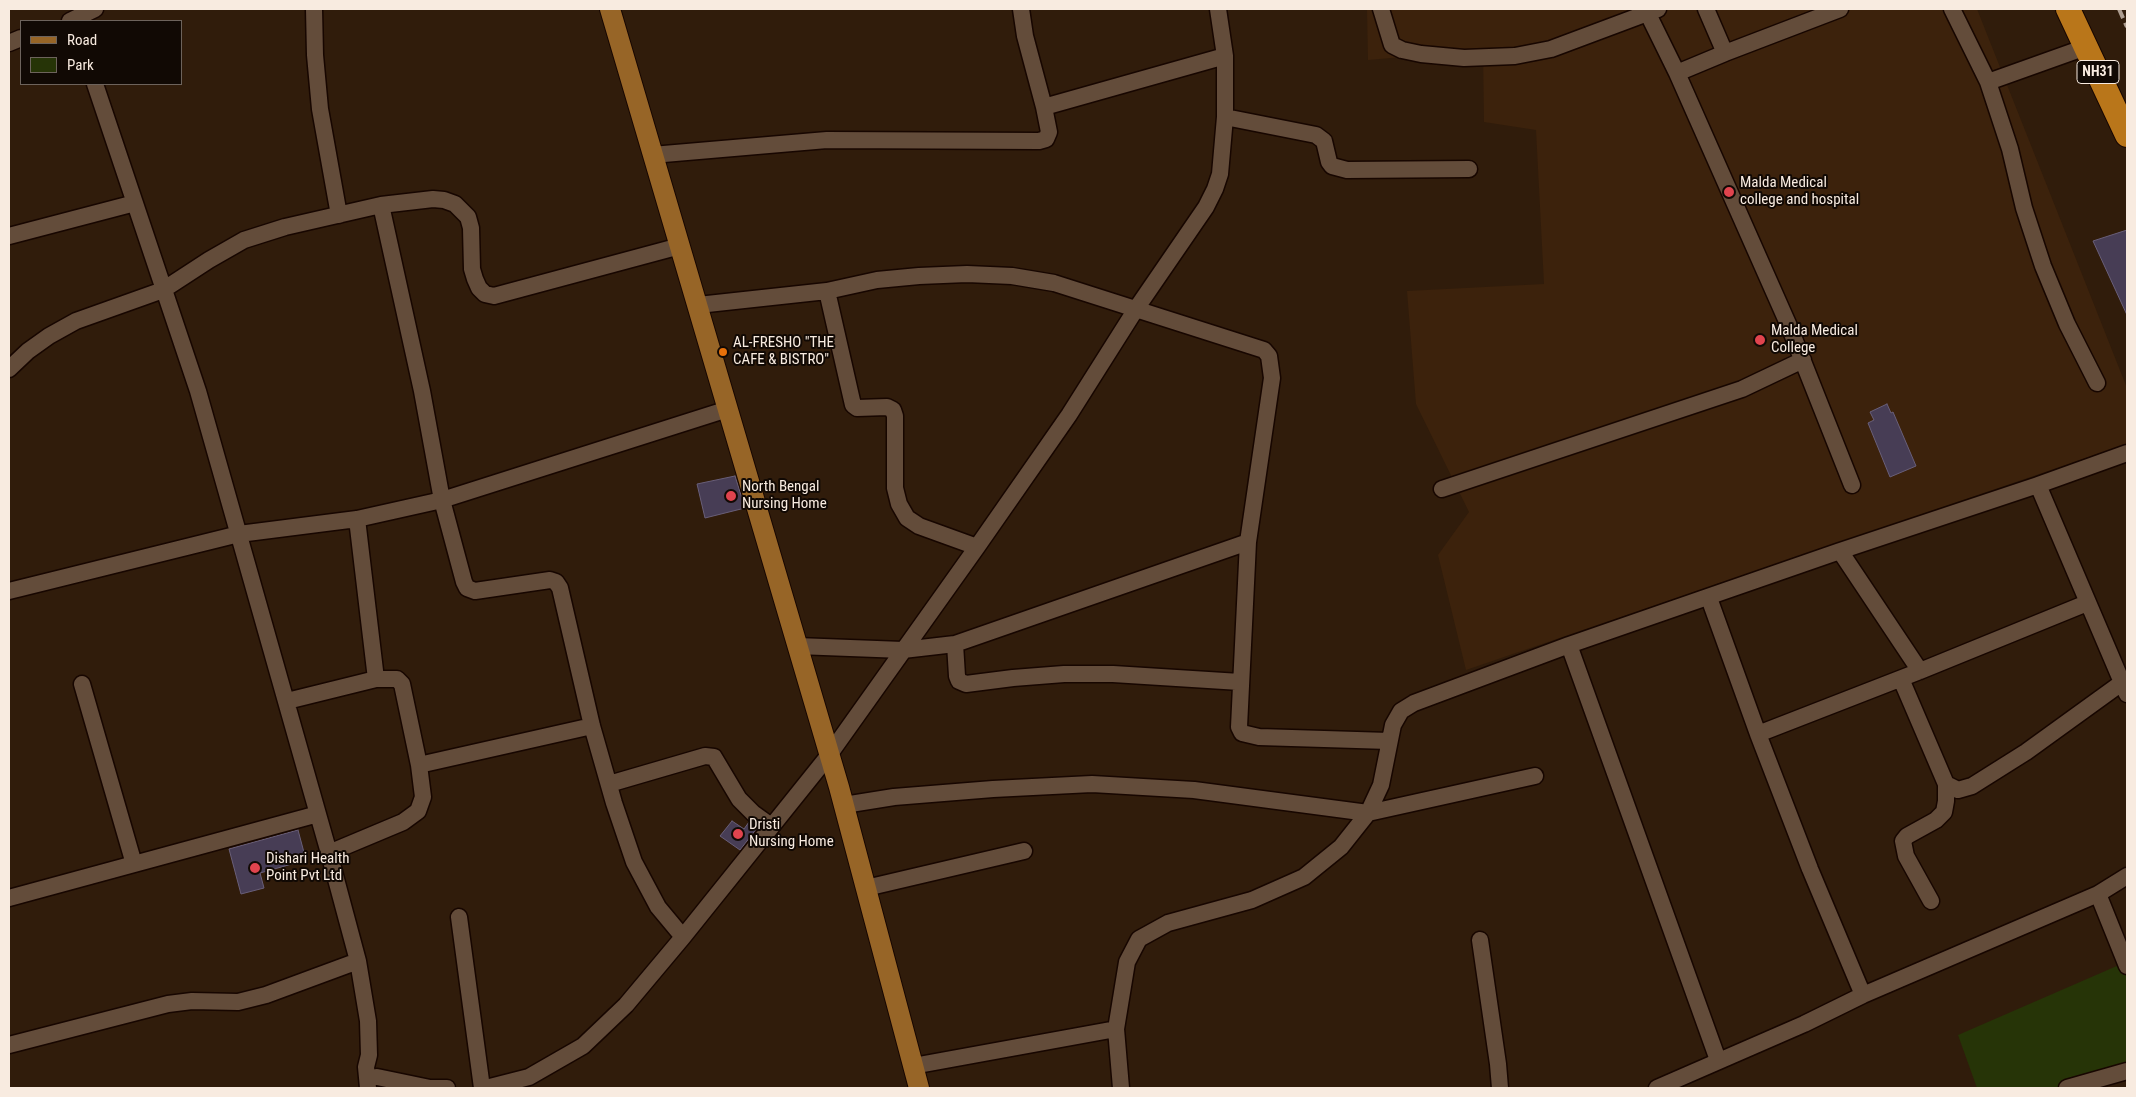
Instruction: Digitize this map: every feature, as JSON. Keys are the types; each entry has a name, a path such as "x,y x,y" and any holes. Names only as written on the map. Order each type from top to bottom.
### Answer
{"highway":[{"name":"NH31","path":"2068,9 2127,135"}],"main road":[{"path":"610,9 844,805 919,1088"}],"street":[{"path":"62,9 69,20"},
{"path":"72,20 95,9"},
{"path":"314,9 315,56 320,109 339,215"},
{"path":"652,154 827,140 1039,142 1046,139 1049,132 1025,36 1021,9"},
{"path":"486,1088 529,1077 583,1046 626,1005 684,937 829,755 1069,414 1136,309 1206,207 1215,189 1220,174 1225,116 1225,56 1218,9"},
{"path":"1381,9 1392,45 1402,50 1421,54 1464,58 1515,56 1551,49 1653,10 1677,73 1803,360 1852,485"},
{"path":"1706,9 1725,53"},
{"path":"1677,73 1840,9"},
{"path":"1952,9 1955,11 1988,82 2010,149 2024,208 2042,266 2067,324 2097,383"},
{"path":"1988,82 2086,47"},
{"path":"1044,107 1225,56"},
{"path":"95,85 198,391 329,853 358,961 368,1020 366,1067 375,1085 447,1088"},
{"path":"1225,116 1316,135 1324,141 1328,162 1332,166 1347,170 1469,169"},
{"path":"9,369 28,351 49,336 76,322 163,290 244,240 285,227 381,205 433,199 455,204 468,217 472,269 475,279 479,288 485,294 494,296 680,246"},
{"path":"9,236 135,203"},
{"path":"381,205 422,390 442,500 467,588 475,591 550,580 556,582 560,588 592,726 634,862 658,907 684,937"},
{"path":"698,305 827,291 877,280 919,276 967,274 1012,276 1054,283 1264,350 1269,356 1272,378 1248,542 1239,727 1242,734 1249,736 1389,741"},
{"path":"827,291 853,405 857,408 887,407 893,410 895,416 896,488 899,504 907,518 918,526 977,547"},
{"path":"1442,488 1742,389 1803,360"},
{"path":"9,591 239,534 357,519 442,500 728,409"},
{"path":"1121,1088 1116,1029 1127,962 1140,938 1168,923 1252,900 1304,877 1341,847 1368,813 1381,785 1392,725 1401,711 1414,703 1569,645 2127,453"},
{"path":"1946,784 1958,790 1972,786 2125,686 2087,603 2038,485"},
{"path":"357,519 376,679"},
{"path":"797,646 903,650 955,644 1248,542"},
{"path":"1840,551 1920,671"},
{"path":"1709,598 1758,734 1810,869 1863,995"},
{"path":"1758,734 2087,603"},
{"path":"955,644 957,676 959,682 966,684 1064,674 1113,674 1240,682"},
{"path":"1569,645 1718,1060"},
{"path":"1901,678 1946,784 1944,812 1936,820 1907,836 1903,841 1906,856 1930,901"},
{"path":"287,701 376,679 397,679 402,684 419,765 423,797 418,811 403,822 329,853"},
{"path":"82,684 134,864"},
{"path":"419,765 592,726"},
{"path":"609,784 705,756 714,756 738,799 771,826"},
{"path":"844,805 894,797 1092,784 1194,790 1368,813 1535,776"},
{"path":"9,898 318,814"},
{"path":"866,888 1024,851"},
{"path":"1663,1087 1718,1060 1804,1024 1863,995 2098,894 2127,876"},
{"path":"2098,894 2127,966"},
{"path":"458,917 482,1088"},
{"path":"1480,940 1500,1088"},
{"path":"9,1045 168,1004 192,1000 238,1002 266,995 358,961"},
{"path":"913,1066 1116,1029"},
{"path":"2067,1088 2127,1071"}],"shaded area":[{"name":"Malda Medical College","path":"1367,9 1977,9 2127,388 2127,444 1466,670 1438,555 1469,512 1416,404 1407,291 1544,284 1536,130 1484,122 1483,50 1368,60"}],"green space":[{"path":"2126,962 2127,1072 2072,1088 1977,1088 1958,1035"}],"building":[{"path":"2127,230 2127,315 2093,241"},
{"path":"1887,404 1891,413 1893,412 1916,466 1890,477 1868,423 1874,420 1870,412"},
{"path":"735,476 745,508 705,518 697,484"},
{"path":"732,821 744,829 749,822 757,828 740,850 720,836"},
{"path":"298,830 306,860 260,873 264,888 241,894 229,849"}],"railway":[{"path":"2119,9 2127,27"}],"place":[{"name":"Malda Medical college and hospital","path":"1729,192"},
{"name":"Malda Medical College","path":"1760,340"},
{"name":"AL-FRESHO \"THE CAFE & BISTRO\"","path":"723,352"},
{"name":"North Bengal Nursing Home","path":"731,496"},
{"name":"Dristi Nursing Home","path":"738,834"},
{"name":"Dishari Health Point Pvt Ltd","path":"255,868"}]}
